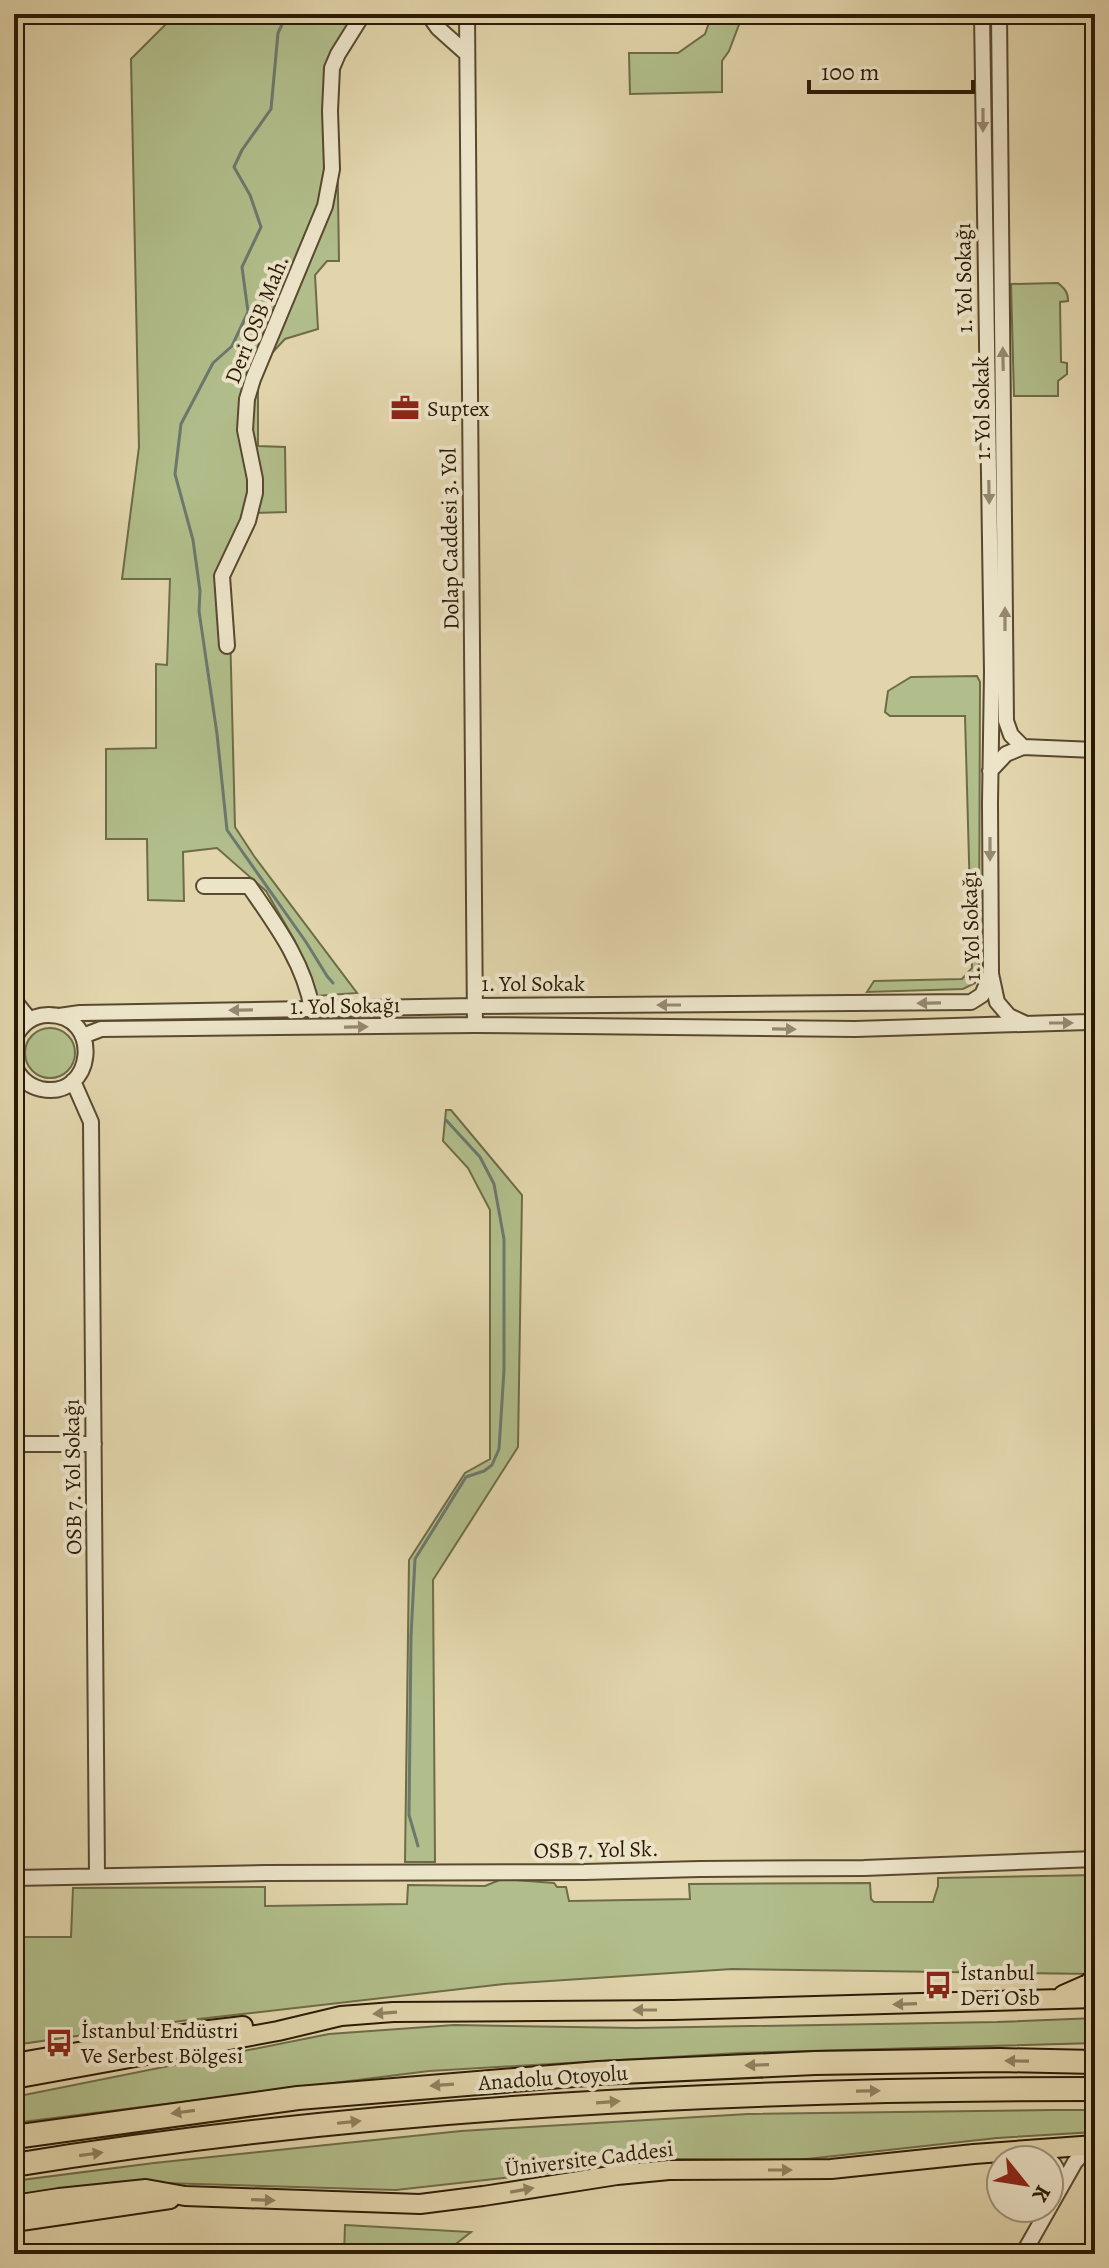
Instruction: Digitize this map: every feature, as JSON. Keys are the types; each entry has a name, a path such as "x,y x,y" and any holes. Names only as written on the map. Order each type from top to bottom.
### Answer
{"highway":[{"name":"Anadolu Otoyolu","path":"14,2137 298,2098 599,2073 830,2063 985,2060 1095,2062"},
{"name":"Anadolu Otoyolu","path":"14,2165 308,2126 623,2101 835,2092 1095,2089"}],"main road":[{"path":"1049,2000 1075,1990 1095,1977"},
{"path":"14,2063 201,2031 393,2012 673,2010 1095,1998"},
{"path":"14,2079 278,2031 341,2016"},
{"name":"Üniversite Caddesi","path":"1065,2148 1095,2146"},
{"name":"Üniversite Caddesi","path":"185,2196 420,2204 669,2170 831,2169 985,2154"},
{"path":"14,2205 146,2189 185,2196"},
{"path":"14,2222 185,2196"}],"street":[{"name":"Deri OSB Mah.","path":"227,646 222,576 248,521 255,493 245,430 247,399 325,206 332,169 332,68 363,14"},
{"path":"428,14 438,28 466,53"},
{"name":"Dolap Caddesi 3. Yol","path":"467,14 475,1025"},
{"name":"1. Yol Sokağı","path":"982,14 999,672 990,771 991,974 997,1002 1009,1016 1024,1023"},
{"name":"1. Yol Sokak","path":"999,14 999,672 1006,721 1011,735 1023,747"},
{"path":"990,771 1006,754 1023,747 1095,750"},
{"path":"1076,750 1095,760"},
{"path":"204,886 249,886 289,943 312,1009"},
{"name":"1. Yol Sokak","path":"59,1016 80,1013 475,1006 971,1002 982,995 991,974"},
{"path":"14,1000 30,1020"},
{"path":"14,1039 30,1020 59,1016 77,1027 86,1048 86,1060 81,1072 62,1088 14,1090"},
{"path":"1024,1023 1093,1022"},
{"name":"1. Yol Sokağı","path":"83,1036 101,1029 475,1025 855,1029 1024,1023"},
{"path":"14,1065 26,1082 37,1088"},
{"name":"OSB 7. Yol Sokağı","path":"73,1081 91,1122 97,1876"},
{"path":"14,1444 94,1444"},
{"name":"OSB 7. Yol Sk.","path":"14,1878 864,1868 1095,1859"},
{"path":"1065,2181 1075,2162 1095,2146"},
{"path":"1023,2254 1041,2224"}],"green space":[{"path":"176,14 363,14 336,59 339,261 327,261 315,275 318,329 285,339 258,368 258,446 285,447 286,512 254,513 226,570 235,827 357,993 316,996 295,941 266,891 217,848 183,852 184,901 148,900 147,839 106,839 106,749 156,748 156,664 167,665 170,579 122,579 139,447 131,59"},
{"path":"712,14 743,14 722,61 722,92 630,94 629,53 678,53 705,34"},
{"path":"1058,283 1068,298 1068,301 1060,302 1061,362 1067,363 1067,374 1058,381 1058,396 1014,396 1011,284"},
{"path":"977,676 980,682 979,971 975,983 963,989 867,992 874,981 962,979 972,968 965,716 890,716 885,712 888,691 911,677"},
{"path":"50,1028 68,1035 75,1053 68,1071 50,1078 32,1071 25,1053 32,1035"},
{"path":"446,1110 451,1110 522,1195 518,1447 433,1580 435,1862 405,1862 409,1560 465,1473 490,1459 490,1210 468,1168 443,1141"},
{"path":"1095,1875 1095,1974 732,1969 504,1984 181,2021 14,2045 14,1937 71,1937 73,1888 265,1887 265,1906 407,1904 408,1885 485,1886 502,1879 554,1883 557,1887 566,1887 569,1901 690,1899 689,1884 870,1883 874,1902 933,1902 938,1878"},
{"path":"1095,2018 1095,2043 739,2053 429,2071 14,2123 14,2097 329,2034 454,2025 636,2028"},
{"path":"1095,2110 1095,2132 997,2138 798,2160 671,2159 396,2190 162,2183 14,2201 14,2181 461,2131 748,2114"},
{"path":"345,2225 471,2232 443,2254 344,2254"}],"waterway":[{"path":"287,14 278,33 271,109 234,167 250,195 261,227 242,267 248,312 232,346 213,363 181,424 175,474 193,540 227,830 333,983"},
{"path":"418,1846 409,1815 415,1559 466,1477 492,1465 499,1449 504,1370 504,1239 494,1184 480,1157 446,1120"}],"place":[{"name":"Suptex","path":"405,408"},
{"name":"İstanbul Deri Osb","path":"938,1985"},
{"name":"İstanbul Endüstri Ve Serbest Bölgesi","path":"59,2043"}]}
